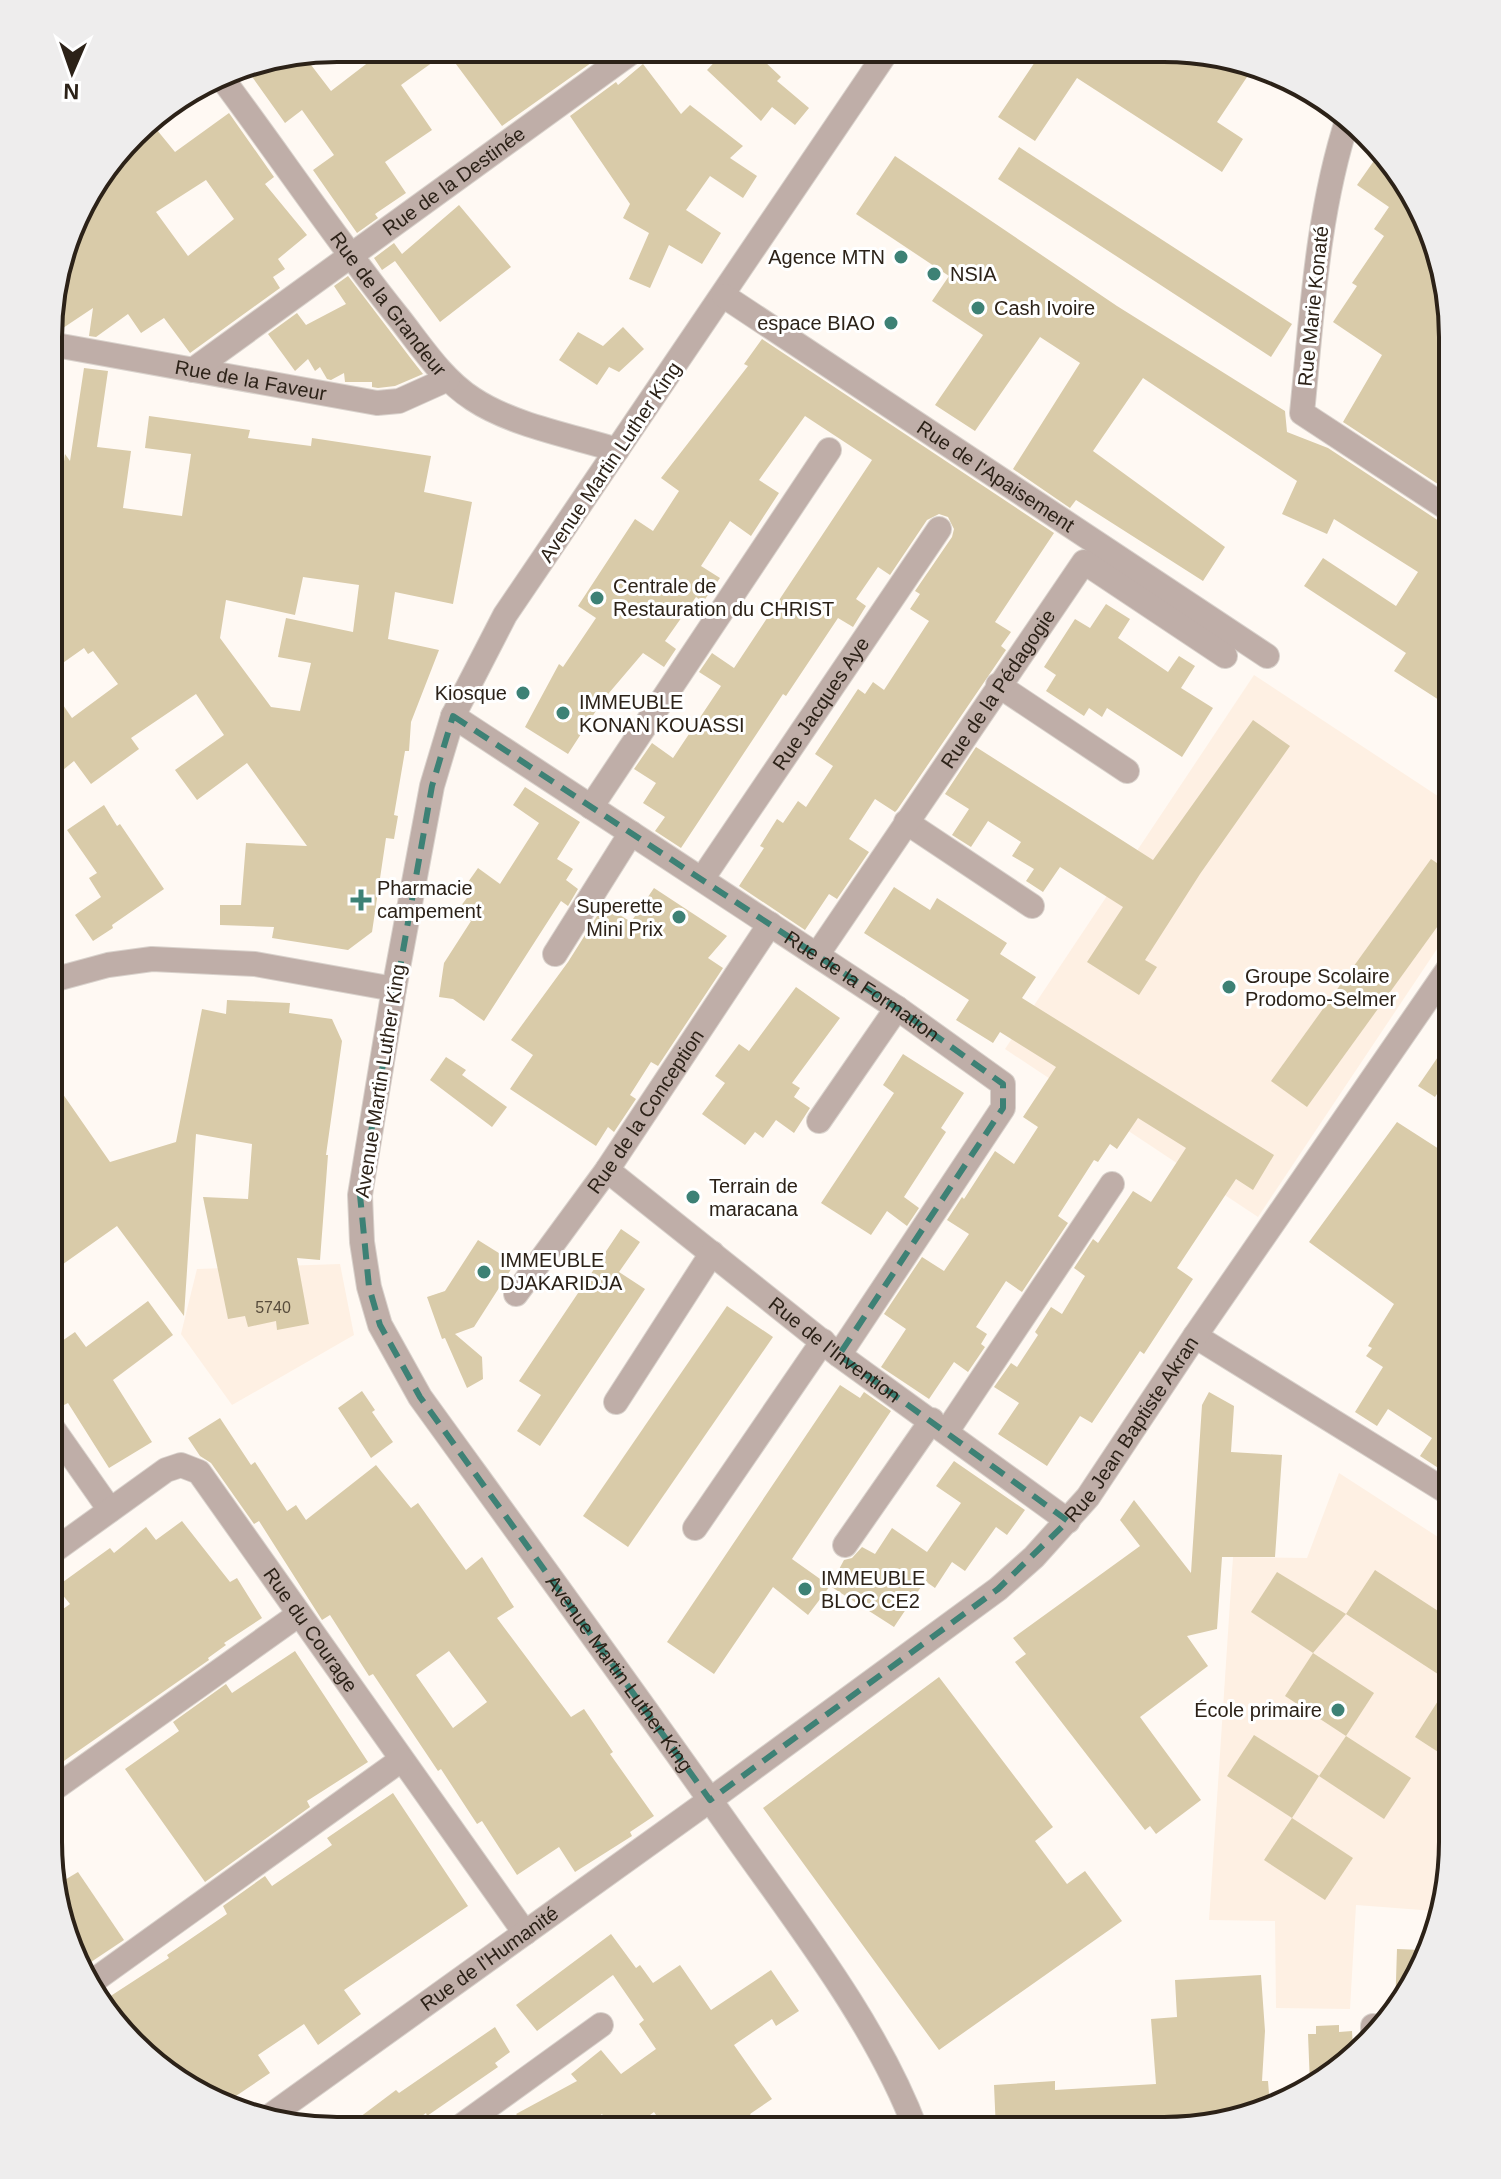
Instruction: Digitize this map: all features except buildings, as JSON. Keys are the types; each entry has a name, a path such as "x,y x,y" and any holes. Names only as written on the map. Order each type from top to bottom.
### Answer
{"street":[{"name":"Avenue Martin Luther King","path":"880,62 505,615 453,716 432,786 360,1195 362,1242 369,1287 380,1325 420,1397 710,1800 864,2026 910,2117"},
{"name":"Rue de la Destinée","path":"193,370 617,63"},
{"name":"Rue de la Grandeur","path":"227,86 350,257 448,379 473,399 495,411 617,450"},
{"name":"Rue Marie Konaté","path":"1344,130 1334,159 1322,217 1302,413 1439,503"},
{"name":"Rue de l'Apaisement","path":"724,296 1267,656"},
{"name":"Rue de la Faveur","path":"62,346 377,403 399,401 448,379"},
{"path":"591,807 829,450"},
{"name":"Rue Jacques Aye","path":"702,879 939,529"},
{"name":"Rue de la Pédagogie","path":"817,955 1084,562 1225,656"},
{"path":"998,685 1127,771"},
{"name":"Rue de la Formation","path":"453,716 897,1008 1003,1084 1003,1108 831,1348"},
{"path":"906,822 1032,906"},
{"path":"555,954 631,833"},
{"name":"Rue de la Conception","path":"516,1294 607,1170 770,924"},
{"path":"62,977 108,965 152,959 255,964 394,989"},
{"name":"Rue Jean Baptiste Akran","path":"710,1800 998,1589 1068,1521 1088,1497 1439,983"},
{"path":"819,1121 897,1008"},
{"name":"Rue de l'Invention","path":"607,1170 831,1348 1068,1521"},
{"path":"845,1545 939,1426 1112,1184"},
{"path":"616,1402 712,1253"},
{"path":"1195,1336 1438,1486"},
{"path":"695,1528 831,1348"},
{"path":"62,1442 110,1510"},
{"name":"Rue du Courage","path":"62,1545 166,1470 181,1465 199,1472 525,1933"},
{"path":"62,1783 298,1615"},
{"path":"98,1977 401,1760"},
{"name":"Rue de l'Humanité","path":"278,2110 710,1800"},
{"path":"474,2117 601,2025"}],"highlighted area":[{"path":"453,716 897,1008 1003,1084 1003,1108 839,1355 1068,1521 998,1589 710,1800 420,1397 380,1325 369,1287 360,1195 432,786"}],"shaded area":[{"name":"Groupe Scolaire Prodomo-Selmer","path":"1254,675 1439,797 1439,947 1258,1217 1005,1049"},
{"path":"340,1264 354,1335 232,1405 181,1334 197,1269"},
{"name":"École primaire","path":"1339,1473 1438,1537 1438,1860 1434,1895 1430,1911 1356,1905 1350,2009 1276,2008 1275,1921 1209,1920 1233,1557 1307,1558"}],"place":[{"name":"Agence MTN","path":"901,257"},
{"name":"NSIA","path":"934,274"},
{"name":"Cash Ivoire","path":"978,308"},
{"name":"espace BIAO","path":"891,323"},
{"name":"Centrale de Restauration du CHRIST","path":"597,598"},
{"name":"Kiosque","path":"523,693"},
{"name":"IMMEUBLE KONAN KOUASSI","path":"563,713"},
{"name":"Pharmacie campement","path":"361,900"},
{"name":"Superette Mini Prix","path":"679,917"},
{"name":"Groupe Scolaire Prodomo-Selmer","path":"1229,987"},
{"name":"Terrain de maracana","path":"693,1197"},
{"name":"IMMEUBLE DJAKARIDJA","path":"484,1272"},
{"name":"IMMEUBLE BLOC CE2","path":"805,1589"},
{"name":"École primaire","path":"1338,1710"}]}
